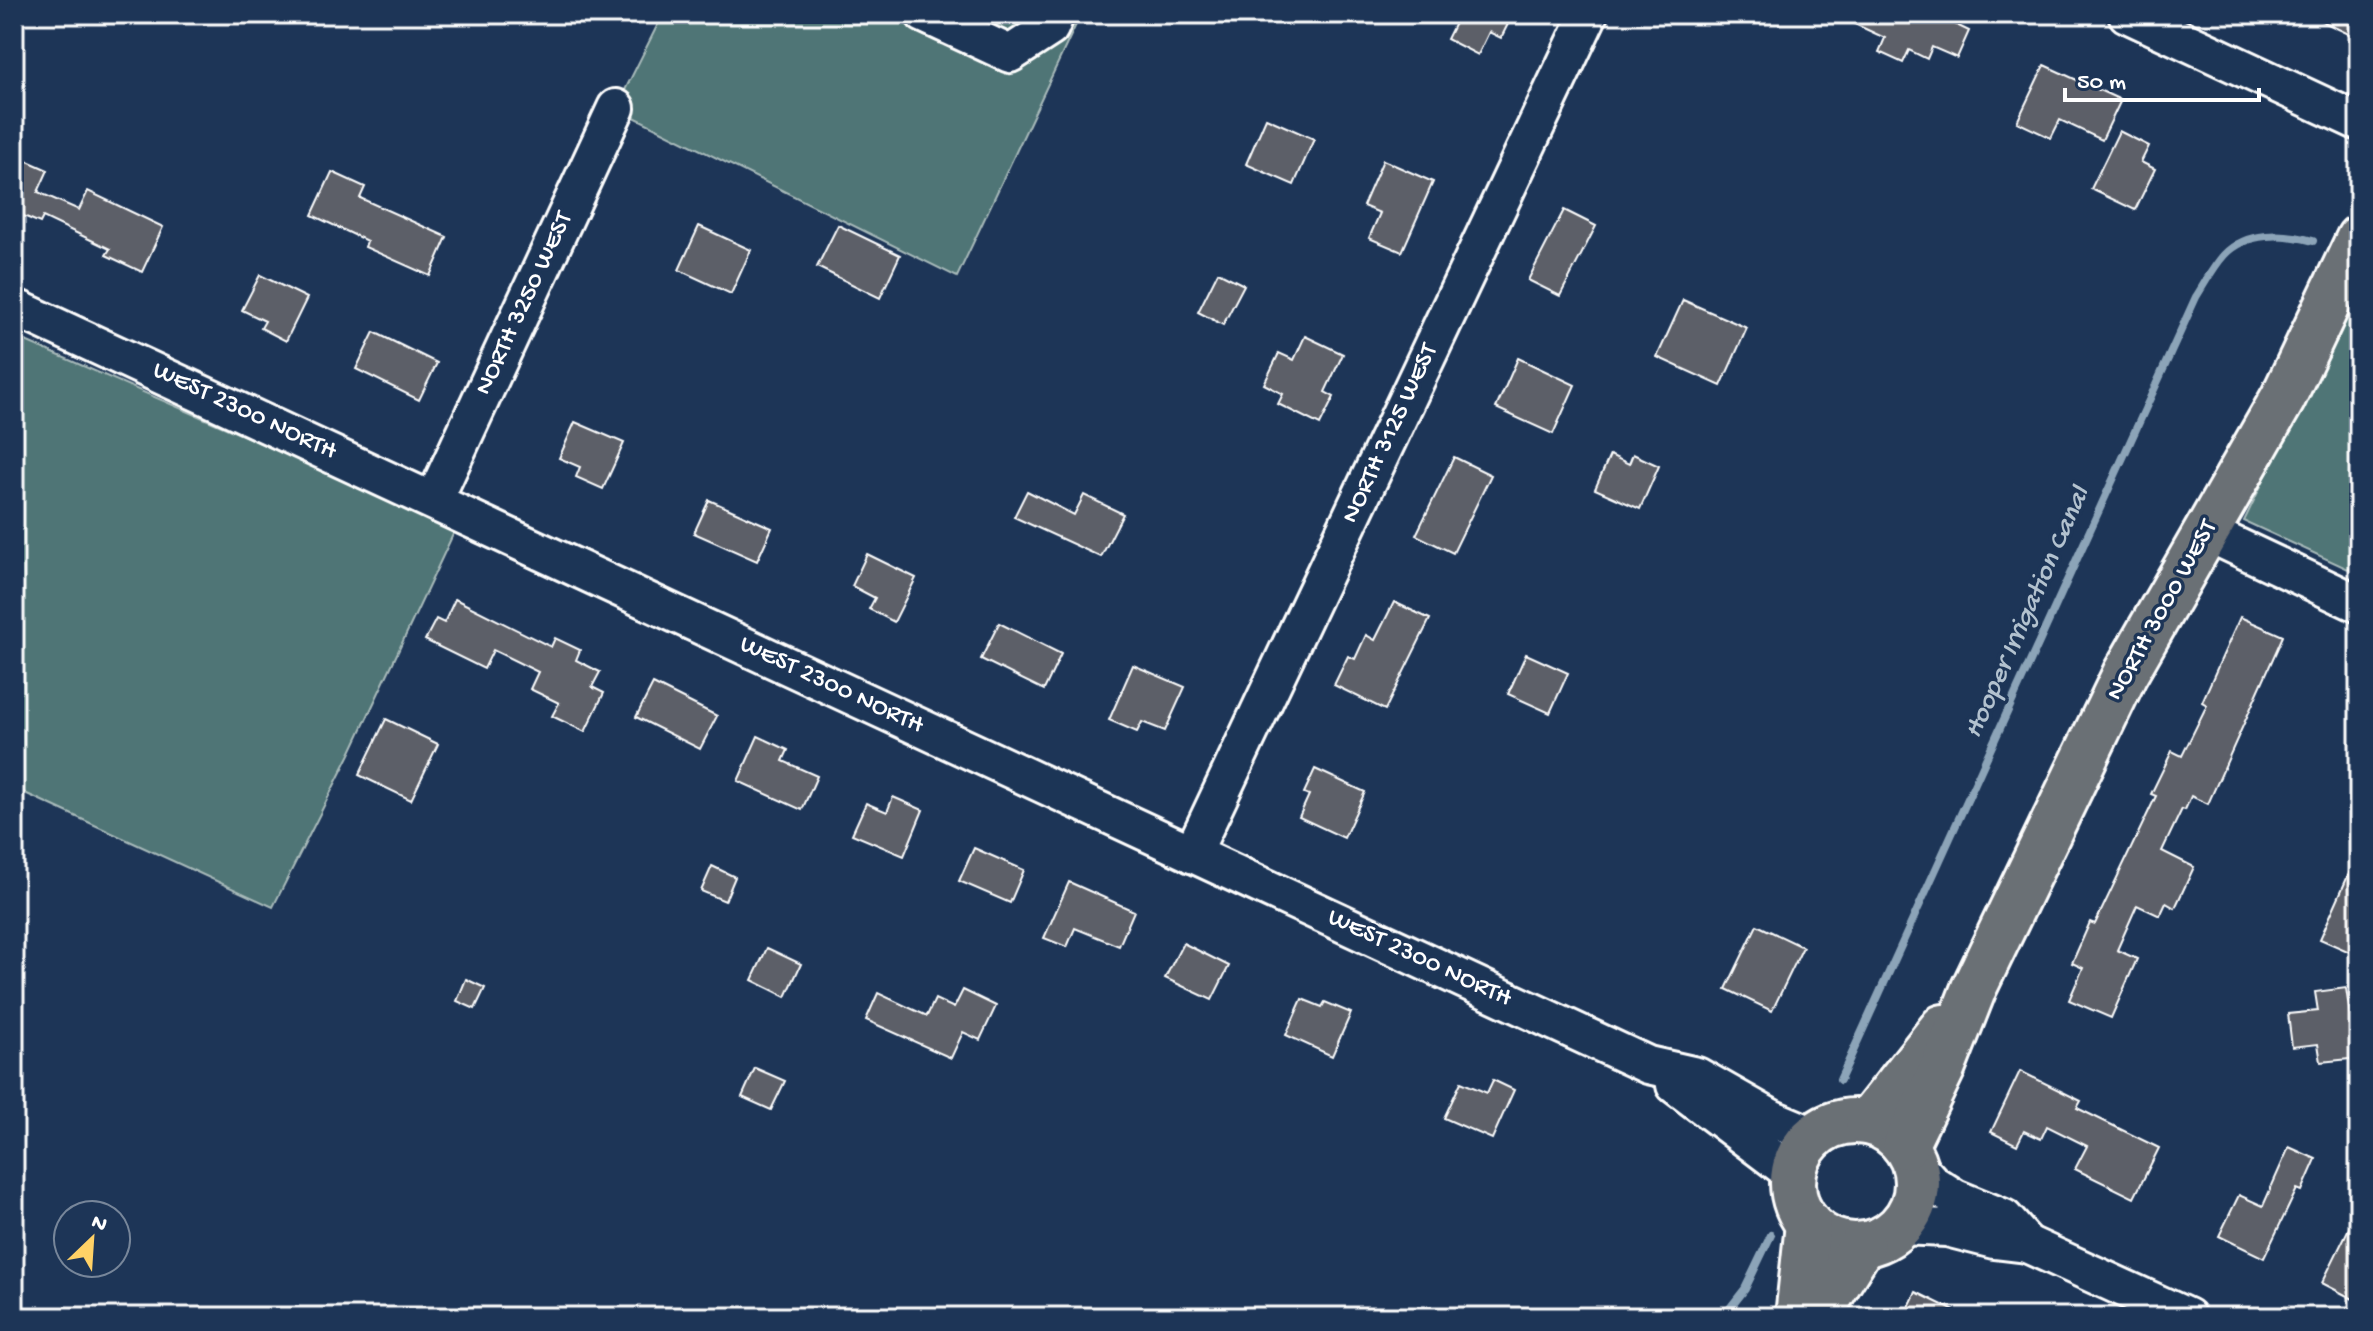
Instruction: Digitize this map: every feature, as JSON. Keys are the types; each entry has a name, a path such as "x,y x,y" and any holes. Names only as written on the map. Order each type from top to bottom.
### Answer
{"main road":[{"name":"NORTH 3000 WEST","path":"1910,1155 1974,988 2125,674 2283,398 2359,238"},
{"name":"NORTH 3000 WEST","path":"1868,1122 1974,988"},
{"path":"1817,1317 1881,1235 1914,1202 1917,1183 1910,1155 1895,1135 1868,1122 1849,1121 1830,1125 1801,1150 1793,1174 1793,1192 1798,1209 1808,1224 1822,1236 1841,1244 1881,1235"},
{"path":"1798,1317 1808,1224"}],"street":[{"path":"924,14 1010,54 1050,28 1056,14"},
{"name":"NORTH 3125 WEST","path":"1192,854 1589,14"},
{"path":"2127,14 2359,122"},
{"name":"NORTH 3250 WEST","path":"434,500 616,108"},
{"name":"WEST 2300 NORTH","path":"14,307 1648,1065 1793,1174"},
{"path":"2206,532 2359,604"},
{"name":"WEST 2300 NORTH","path":"1648,1065 1697,1076 1771,1118 1814,1136"},
{"path":"1910,1155 1933,1184 1955,1198 2004,1218 2027,1244"},
{"path":"1881,1235 1947,1228 1994,1240 2027,1244 2187,1317"}],"green space":[{"path":"663,14 1081,14 957,277 616,108"},
{"path":"2352,297 2359,300 2359,574 2244,521"},
{"path":"14,336 456,528 350,754 273,907 14,788"}],"building":[{"path":"1453,14 1513,14 1501,38 1489,32 1478,55 1447,39 1458,17"},
{"path":"1833,14 1934,14 1969,31 1957,58 1932,47 1927,59 1909,50 1903,63 1879,52 1885,38"},
{"path":"2307,14 2359,14 2359,39"},
{"path":"2044,65 2121,100 2102,140 2060,120 2051,138 2017,122"},
{"path":"1266,118 1314,139 1294,185 1246,164"},
{"path":"2119,131 2149,146 2141,162 2155,169 2135,210 2091,189"},
{"path":"14,155 48,170 38,192 79,210 88,191 163,227 142,272 106,255 110,249 43,217 40,223 14,212"},
{"path":"1383,160 1433,182 1402,252 1369,238 1380,213 1363,206"},
{"path":"332,172 365,187 360,198 447,237 430,276 365,247 367,241 312,215"},
{"path":"1564,210 1596,226 1560,296 1528,280"},
{"path":"838,225 900,255 880,298 817,267"},
{"path":"699,226 751,250 731,294 679,270"},
{"path":"1218,272 1244,285 1223,325 1198,312"},
{"path":"260,275 307,298 286,341 261,328 265,321 242,310"},
{"path":"1683,300 1747,328 1721,386 1657,357"},
{"path":"374,332 437,363 419,400 356,369"},
{"path":"1305,336 1343,354 1325,392 1334,397 1320,425 1278,404 1283,394 1264,384 1279,353 1294,360"},
{"path":"1518,358 1575,385 1553,434 1496,408"},
{"path":"575,422 624,443 603,489 576,477 580,467 559,458"},
{"path":"1633,454 1659,466 1640,509 1595,489 1610,455 1629,464"},
{"path":"1454,457 1491,475 1453,553 1416,535"},
{"path":"1027,491 1074,515 1084,495 1123,514 1101,557 1014,517"},
{"path":"709,500 772,528 757,561 694,533"},
{"path":"867,554 916,578 894,622 869,609 875,598 852,586"},
{"path":"455,599 551,647 555,638 580,650 576,660 600,672 592,687 604,693 585,732 552,716 559,703 530,689 538,672 493,650 484,669 425,640 436,619 444,623"},
{"path":"1394,602 1430,619 1385,710 1334,685 1348,656 1355,659 1366,635 1375,640"},
{"path":"2240,617 2283,636 2208,804 2191,796 2162,851 2194,867 2175,908 2166,903 2160,916 2137,905 2117,950 2137,959 2111,1018 2069,1000 2083,968 2072,963 2090,922 2095,924 2156,796 2151,794 2172,751 2182,756 2207,705 2202,702"},
{"path":"999,623 1061,654 1044,690 981,659"},
{"path":"1526,654 1568,673 1550,713 1508,694"},
{"path":"1133,665 1185,687 1165,731 1142,722 1137,732 1109,720"},
{"path":"653,684 717,716 700,749 636,717"},
{"path":"386,719 438,744 411,800 359,775"},
{"path":"758,736 788,750 783,761 817,776 802,810 738,781"},
{"path":"1315,769 1365,792 1344,838 1299,817 1309,795 1304,793"},
{"path":"893,797 923,810 904,856 852,834 866,803 887,812"},
{"path":"974,848 1024,870 1010,903 959,881"},
{"path":"2359,851 2359,956 2320,939"},
{"path":"712,866 735,877 725,901 701,891"},
{"path":"1069,882 1134,911 1119,946 1075,928 1067,947 1044,938"},
{"path":"1757,925 1803,947 1772,1011 1726,989"},
{"path":"1183,943 1229,966 1212,1000 1165,978"},
{"path":"767,948 801,964 786,997 752,980"},
{"path":"466,979 485,988 475,1009 457,1001"},
{"path":"2346,988 2350,1015 2359,1014 2359,1058 2321,1062 2318,1044 2292,1047 2288,1014 2318,1011 2315,992"},
{"path":"963,990 996,1006 980,1040 963,1032 951,1058 866,1020 878,993 927,1016 935,999 954,1008"},
{"path":"1302,999 1322,1007 1325,1002 1351,1013 1332,1056 1286,1035"},
{"path":"755,1068 785,1081 771,1110 742,1097"},
{"path":"2020,1071 2081,1101 2077,1108 2159,1148 2134,1198 2075,1169 2087,1146 2047,1126 2041,1139 2024,1131 2017,1145 1991,1132"},
{"path":"1493,1080 1514,1090 1492,1139 1444,1118 1461,1082 1487,1093"},
{"path":"2289,1147 2316,1159 2302,1191 2297,1189 2264,1258 2219,1236 2239,1195 2263,1206"},
{"path":"2359,1208 2359,1302 2322,1283"},
{"path":"1916,1292 1967,1317 1904,1317"}],"waterway":[{"name":"Hooper Irrigation Canal","path":"1840,1080 2196,297 2224,255 2243,242 2266,236 2290,236 2313,241"},
{"name":"Hooper Irrigation Canal","path":"1723,1317 1745,1289 1771,1235"}]}
